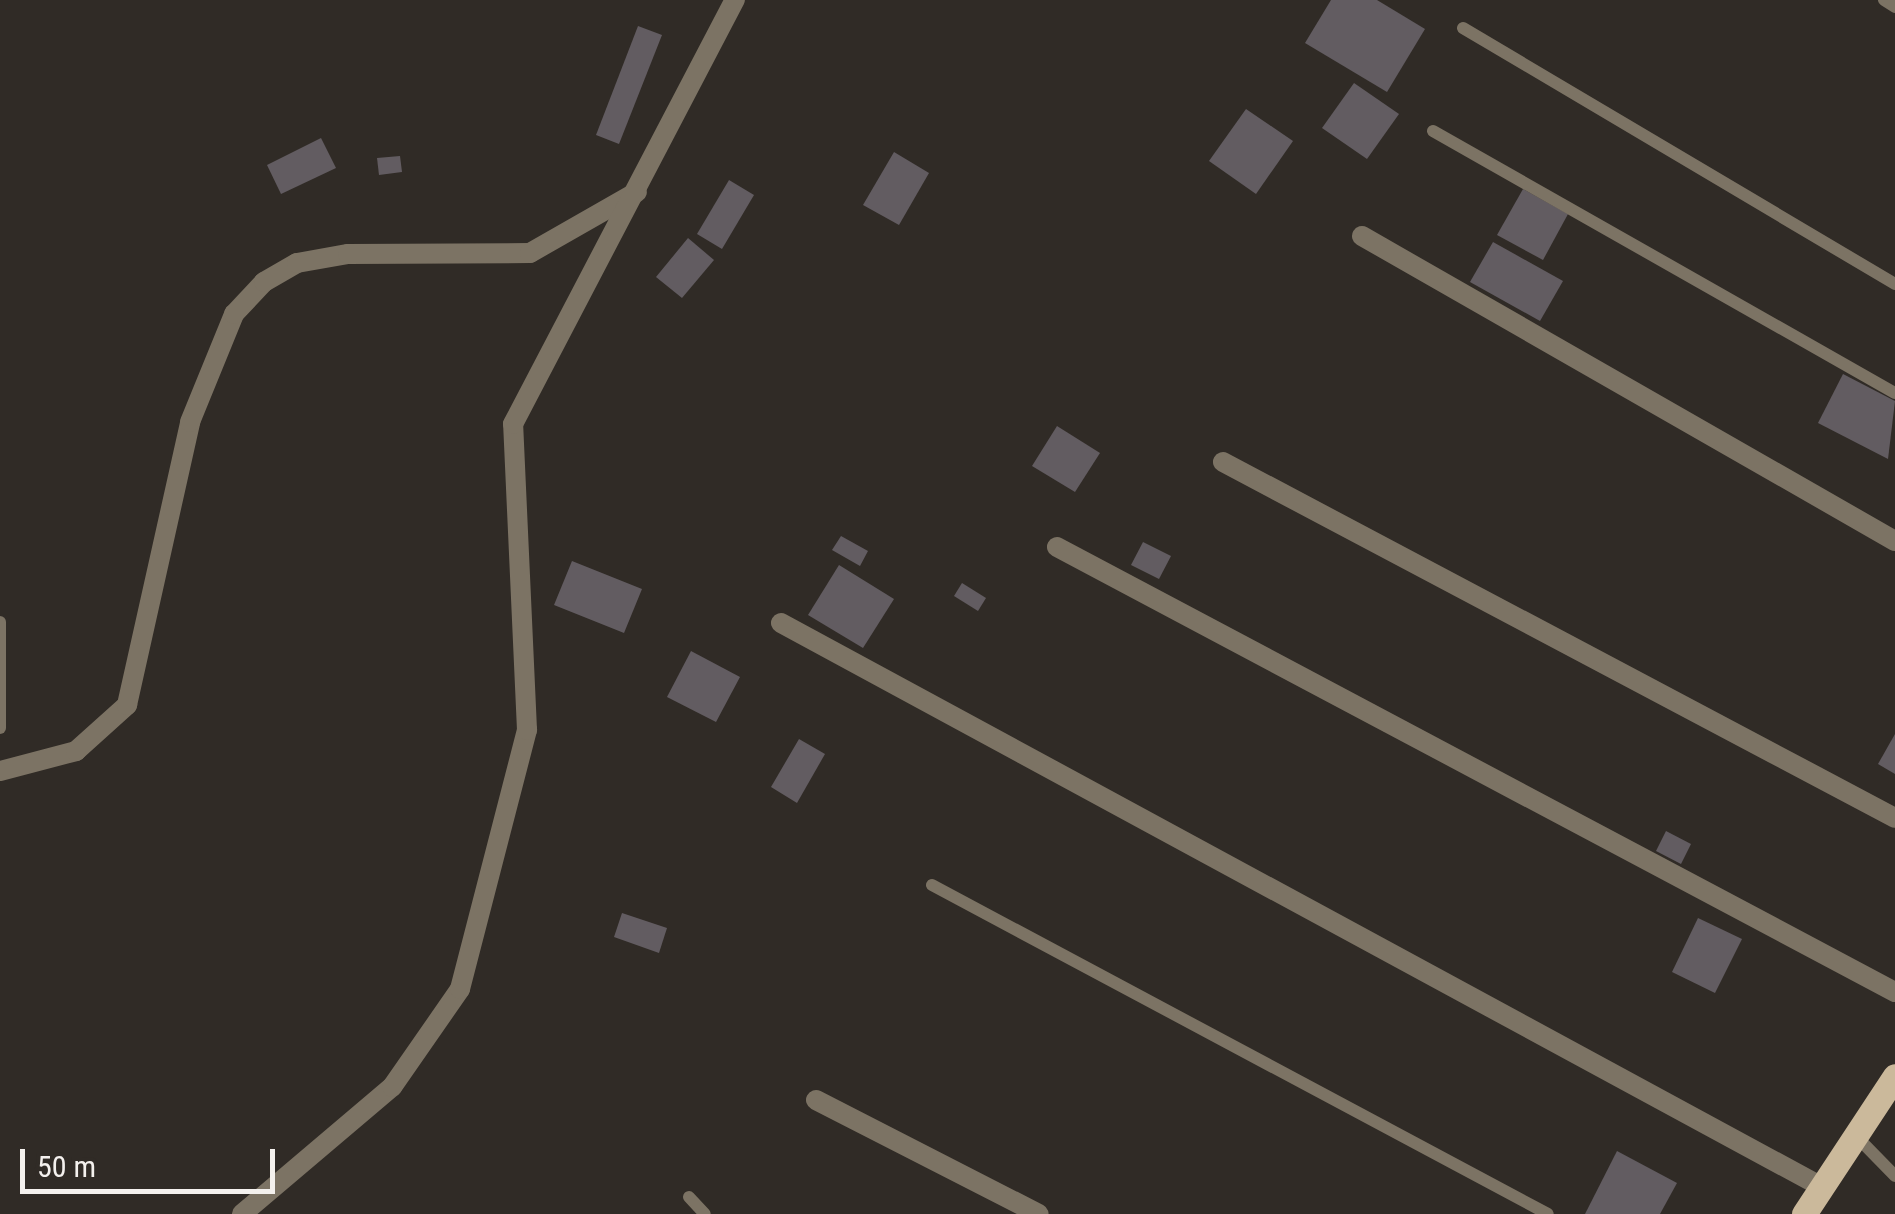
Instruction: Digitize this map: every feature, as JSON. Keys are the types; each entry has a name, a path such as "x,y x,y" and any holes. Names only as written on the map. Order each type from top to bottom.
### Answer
{"main road":[{"path":"1804,1214 1895,1076"}],"street":[{"path":"242,1214 392,1086 460,989 527,730 512,424 553,333 637,192 735,0"},
{"path":"0,770 76,751 126,705 190,422 234,314 264,282 297,264 348,254 530,254 637,192"},
{"path":"1362,236 1895,541"},
{"path":"1223,462 1895,818"},
{"path":"1057,548 1895,992"},
{"path":"781,624 1822,1187"},
{"path":"816,1100 1039,1214"}],"lane":[{"path":"1884,0 1895,7"},
{"path":"1464,28 1895,284"},
{"path":"1433,131 1895,393"},
{"path":"0,622 0,728"},
{"path":"932,884 1548,1214"},
{"path":"1856,1136 1895,1176"},
{"path":"689,1197 705,1214"}],"building":[{"path":"1331,0 1377,0 1425,29 1387,92 1305,43"},
{"path":"638,26 662,35 619,144 596,135"},
{"path":"1354,83 1399,114 1367,159 1322,128"},
{"path":"1246,109 1293,141 1256,194 1209,161"},
{"path":"321,138 336,168 281,194 267,165"},
{"path":"894,152 929,173 899,225 863,205"},
{"path":"400,156 402,172 379,175 377,158"},
{"path":"729,180 754,195 722,249 697,234"},
{"path":"1523,189 1568,214 1543,260 1497,235"},
{"path":"688,238 714,260 682,298 656,277"},
{"path":"1493,242 1563,281 1540,321 1470,282"},
{"path":"1843,374 1895,401 1888,459 1818,423"},
{"path":"1057,426 1100,453 1075,492 1032,466"},
{"path":"841,536 868,551 860,566 832,550"},
{"path":"1143,542 1171,556 1159,579 1131,565"},
{"path":"572,561 642,589 624,633 554,605"},
{"path":"839,565 894,599 863,648 808,615"},
{"path":"962,583 986,598 978,611 954,596"},
{"path":"691,651 740,677 716,722 667,697"},
{"path":"1895,734 1895,774 1878,764"},
{"path":"799,739 825,754 797,803 771,787"},
{"path":"1666,831 1691,844 1681,864 1656,851"},
{"path":"622,913 667,928 659,953 614,937"},
{"path":"1698,918 1742,939 1715,993 1672,972"},
{"path":"1617,1151 1677,1183 1660,1214 1585,1214"}]}
